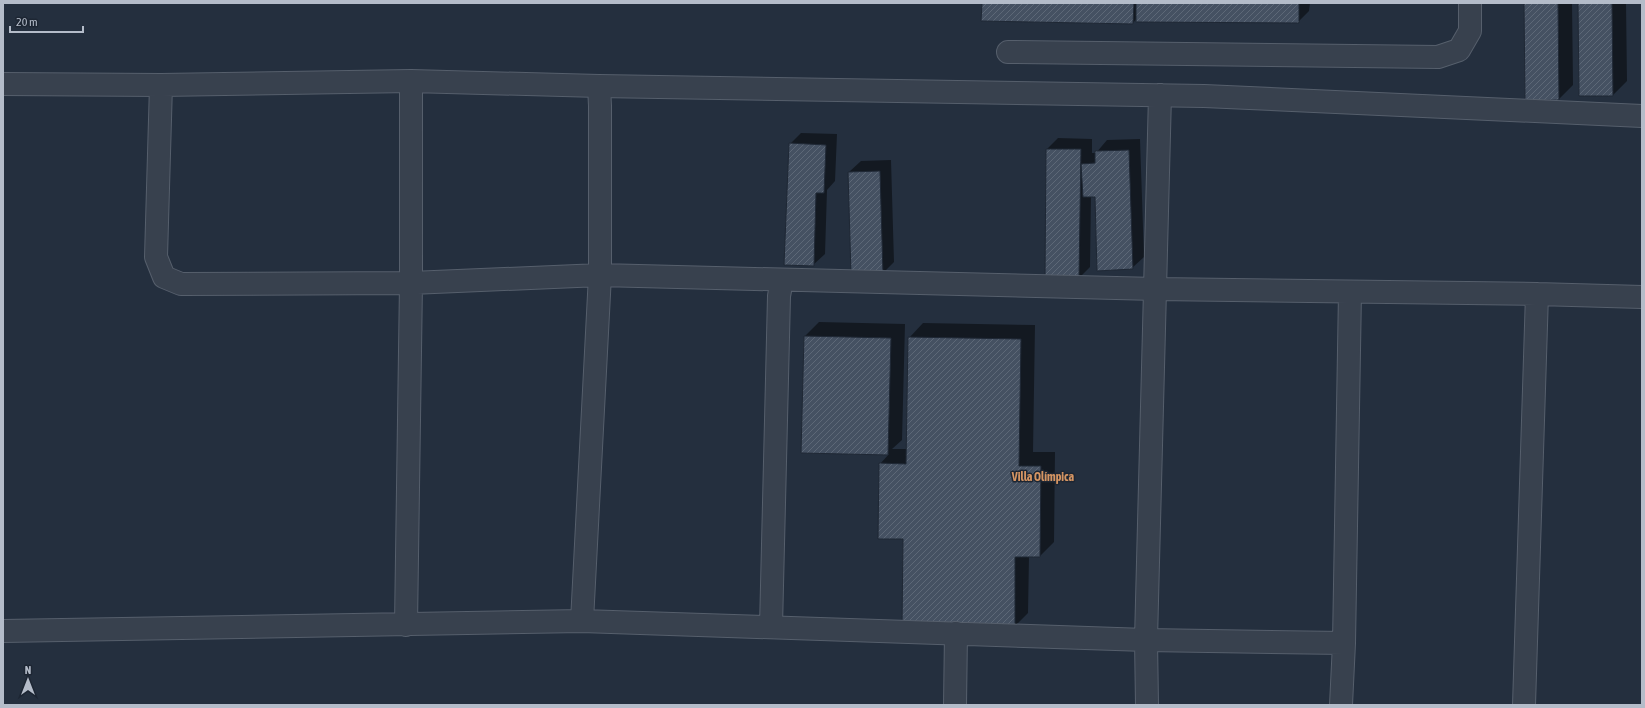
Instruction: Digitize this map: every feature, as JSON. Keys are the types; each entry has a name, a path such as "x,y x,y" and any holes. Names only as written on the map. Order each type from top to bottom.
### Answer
{"street":[{"path":"1008,52 1438,57 1459,50 1470,31 1470,3"},
{"path":"406,625 411,283 411,81"},
{"path":"3,84 161,85 411,81 599,86 1160,95 1642,116"},
{"path":"161,85 156,256 164,277 181,284 411,283 600,275 1156,289 1537,294 1642,297"},
{"path":"582,621 600,275 599,86"},
{"path":"1147,705 1146,640 1160,95"},
{"path":"771,627 779,296 782,280"},
{"path":"1341,705 1344,643 1350,292"},
{"path":"1524,705 1537,294"},
{"path":"3,630 406,625 582,621 1146,640 1344,643"},
{"path":"954,705 956,633"}],"building":[{"path":"982,3 1134,3 1133,24 981,21"},
{"path":"1136,3 1299,3 1299,23 1136,22"},
{"path":"1524,3 1558,3 1559,100 1525,101"},
{"path":"1578,3 1612,3 1613,96 1579,96"},
{"path":"789,143 826,145 824,193 816,193 814,266 784,265"},
{"path":"1046,149 1081,149 1079,279 1045,278"},
{"path":"1129,150 1133,269 1097,271 1095,197 1083,197 1081,164 1095,163 1095,151"},
{"path":"880,171 883,274 851,275 848,172"},
{"path":"804,336 891,338 888,455 801,453"},
{"path":"908,337 1021,339 1019,466 1041,466 1040,557 1015,557 1015,628 902,627 903,539 878,539 879,463 906,464"}],"district":[{"name":"Villa Olímpica","path":"1043,477"}]}
